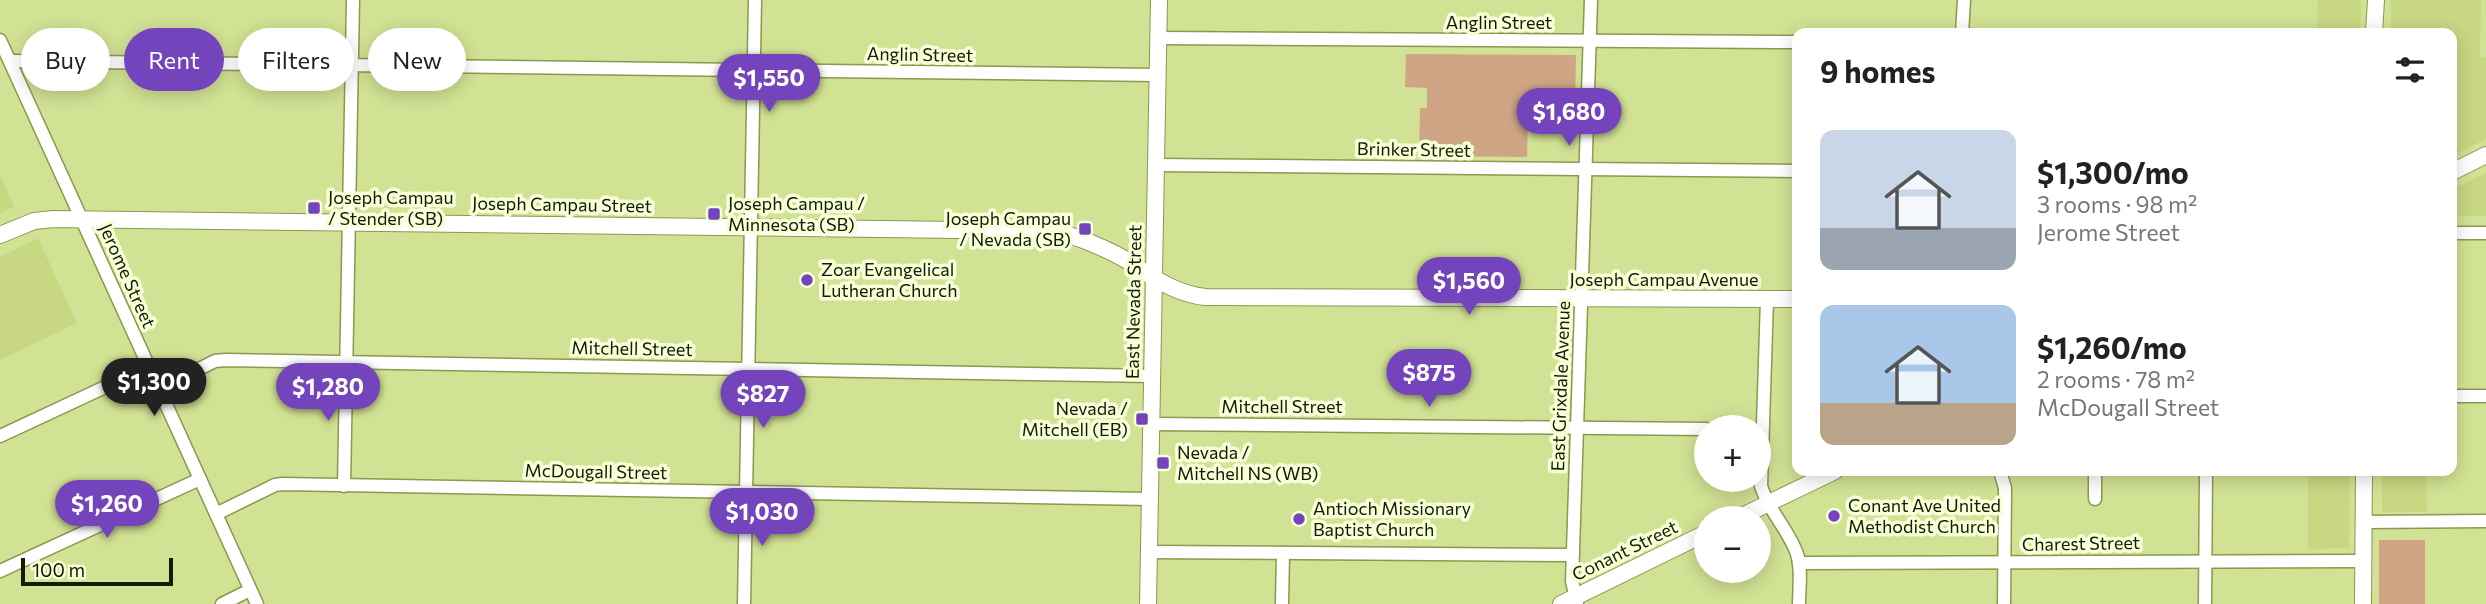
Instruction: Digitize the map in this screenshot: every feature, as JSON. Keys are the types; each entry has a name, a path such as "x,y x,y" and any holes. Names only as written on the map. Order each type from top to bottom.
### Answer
{"street":[{"path":"353,0 353,28"},
{"path":"744,604 755,0"},
{"name":"East Nevada Street","path":"1148,604 1159,0"},
{"name":"East Grixdale Avenue","path":"1571,602 1591,0"},
{"path":"1962,28 1964,0"},
{"path":"2374,28 2376,0"},
{"name":"Anglin Street","path":"1159,38 1792,43"},
{"name":"Jerome Street","path":"0,40 257,604"},
{"name":"Anglin Street","path":"10,61 238,64"},
{"name":"Anglin Street","path":"354,65 1158,75"},
{"path":"344,485 352,91"},
{"path":"2457,170 2486,155"},
{"name":"Brinker Street","path":"1156,165 1792,171"},
{"name":"Joseph Campau Street","path":"0,235 34,222 52,219 1049,231 1065,234 1122,258"},
{"path":"2457,233 2486,233"},
{"name":"Joseph Campau Avenue","path":"1122,258 1154,279 1189,295 1205,297 1792,299"},
{"path":"1763,415 1767,299"},
{"name":"Mitchell Street","path":"159,389 215,361 1153,376"},
{"path":"0,436 148,367"},
{"path":"2457,396 2486,396"},
{"name":"Mitchell Street","path":"1151,424 1694,429"},
{"path":"1763,506 1825,476"},
{"path":"2001,476 2005,488 2004,604"},
{"path":"2095,476 2095,499"},
{"path":"2205,604 2206,476"},
{"path":"2363,604 2364,476"},
{"path":"0,571 200,480"},
{"name":"McDougall Street","path":"216,514 275,485 1150,499"},
{"path":"1763,492 1767,504 1797,551 1799,604"},
{"path":"2363,522 2486,521"},
{"name":"Conant Street","path":"1571,602 1694,539"},
{"path":"1149,552 1573,555"},
{"path":"1282,604 1283,553"},
{"name":"Charest Street","path":"1799,563 2363,561"},
{"path":"222,604 250,590"}],"shaded area":[{"path":"2318,0 2361,0 2360,28 2317,28"},
{"path":"2391,0 2481,0 2480,57 2486,58 2486,139 2457,154 2457,28 2391,28"},
{"path":"1406,54 1576,55 1575,109 1528,109 1527,157 1419,156 1420,108 1427,108 1427,88 1405,87"},
{"path":"2486,173 2486,216 2457,216 2457,187"},
{"path":"0,175 14,207 0,213"},
{"path":"38,238 77,323 0,360 0,257"},
{"path":"2308,476 2350,476 2349,548 2308,549"},
{"path":"2382,476 2426,476 2427,512 2382,512"},
{"path":"2379,540 2425,540 2425,604 2379,604"}],"place":[{"name":"Joseph Campau / Stender (SB)","path":"314,208"},
{"name":"Joseph Campau / Minnesota (SB)","path":"714,214"},
{"name":"Joseph Campau / Nevada (SB)","path":"1085,229"},
{"name":"Zoar Evangelical Lutheran Church","path":"807,280"},
{"name":"Nevada / Mitchell (EB)","path":"1142,419"},
{"name":"Nevada / Mitchell NS (WB)","path":"1163,463"},
{"name":"Conant Ave United Methodist Church","path":"1834,516"},
{"name":"Antioch Missionary Baptist Church","path":"1299,519"}]}
